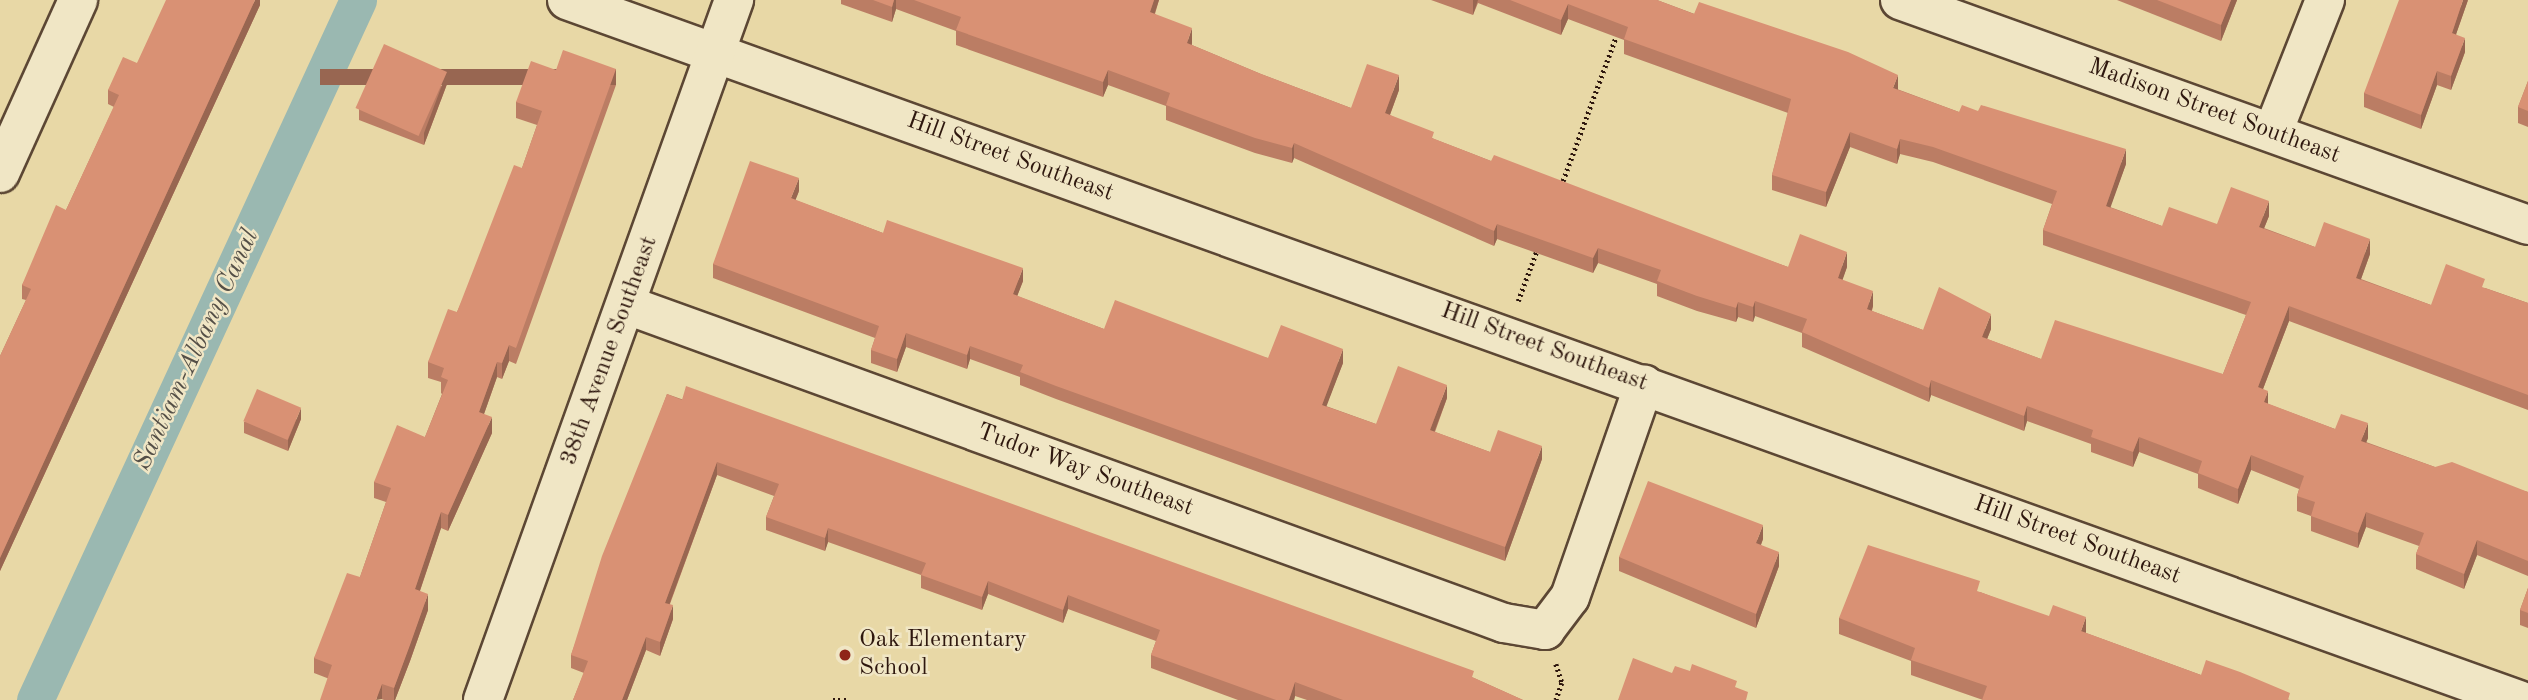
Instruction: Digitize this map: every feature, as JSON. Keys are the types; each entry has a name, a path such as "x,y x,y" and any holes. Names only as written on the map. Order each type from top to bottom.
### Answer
{"street":[{"path":"0,173 78,0"},
{"name":"Hill Street Southeast","path":"567,0 2519,700"},
{"name":"38th Avenue Southeast","path":"483,700 627,305 734,0"},
{"name":"Madison Street Southeast","path":"1900,0 2528,225"},
{"path":"2273,132 2325,0"},
{"name":"Tudor Way Southeast","path":"627,305 1504,624 1545,630 1570,597 1644,384"}],"path":[{"path":"1558,193 1620,26"},
{"path":"1506,335 1539,245"},
{"path":"833,700 846,700"}],"building":[{"path":"166,0 255,0 0,558 0,356 31,289 22,285 56,205 66,210 119,95 108,90 123,57 137,63"},
{"path":"873,0 894,0 892,7"},
{"path":"914,0 1154,0 1150,12 1192,28 1187,43 1351,108 1367,64 1399,75 1385,113 1434,132 1432,138 1491,161 1494,155 1788,267 1800,234 1847,252 1838,278 1873,291 1867,309 1923,330 1939,287 1991,314 1982,337 2041,359 2055,320 2223,374 2251,302 2043,230 2057,191 1933,147 1900,139 1897,149 1850,132 1826,192 1772,175 1791,99 1624,39 1628,27 1568,4 1561,20 1510,0 1657,0 1694,14 1699,2 1848,52 1898,75 1893,88 1959,112 1962,105 1978,111 1981,105 2126,149 2106,206 2162,226 2169,207 2217,224 2231,187 2269,201 2259,227 2315,247 2324,222 2370,239 2356,278 2431,305 2446,264 2485,279 2482,287 2528,303 2528,395 2289,306 2258,387 2268,391 2264,402 2335,429 2341,414 2368,423 2361,441 2435,467 2452,462 2528,492 2528,561 2477,540 2464,574 2416,554 2424,533 2366,512 2358,533 2311,516 2315,502 2297,496 2304,476 2251,455 2238,489 2198,473 2202,461 2139,437 2133,452 2091,437 2093,430 2027,406 2024,416 1931,380 1929,388 1802,332 1807,319 1755,301 1753,307 1738,302 1736,308 1697,296 1657,281 1661,270 1598,248 1593,258 1497,224 1494,231 1294,143 1292,148 1255,138 1166,105 1170,93 1108,70 1103,82 956,30 961,17"},
{"path":"2157,0 2231,0 2221,25"},
{"path":"2399,0 2463,0 2452,33 2465,38 2451,76 2437,71 2421,115 2364,93"},
{"path":"384,44 447,72 419,136 356,108"},
{"path":"563,50 616,69 516,348 509,345 502,363 497,362 479,412 492,417 448,515 441,512 415,589 428,594 394,688 382,684 376,700 320,700 332,665 314,658 347,573 360,577 391,488 374,482 397,425 425,437 448,380 441,377 444,368 428,362 448,309 457,312 514,165 522,168 542,111 516,102 531,61 556,70"},
{"path":"2528,81 2528,111 2518,107"},
{"path":"750,161 799,178 791,198 883,233 887,220 1023,268 1013,294 1104,329 1115,300 1268,358 1281,325 1343,349 1322,405 1376,424 1398,366 1447,385 1430,430 1490,452 1498,430 1542,446 1505,547 1056,386 1020,372 1023,365 970,346 967,355 906,333 897,359 871,350 879,326 713,264"},
{"path":"686,386 1474,671 1472,677 1523,700 1343,700 1295,682 1289,700 1276,700 1151,655 1160,630 1068,595 1063,610 988,581 982,597 921,575 926,563 828,528 825,538 766,517 779,484 717,462 665,603 673,605 660,642 646,637 622,700 573,700 588,661 571,655 602,556 667,394 682,400"},
{"path":"257,389 301,408 288,440 243,421"},
{"path":"1648,481 1763,525 1756,543 1779,552 1756,614 1619,557"},
{"path":"1868,545 1980,581 1977,591 2049,616 2053,605 2086,617 2081,631 2201,675 2206,660 2240,672 2290,693 2288,700 1982,700 1987,686 1911,660 1915,648 1839,618"},
{"path":"2528,588 2528,613 2520,610"},
{"path":"1633,658 1672,673 1675,666 1690,671 1692,664 1737,681 1735,687 1748,692 1746,700 1618,700"}],"waterway":[{"name":"Santiam-Albany Canal","path":"35,700 358,0"}],"place":[{"name":"Oak Elementary School","path":"845,655"}]}
